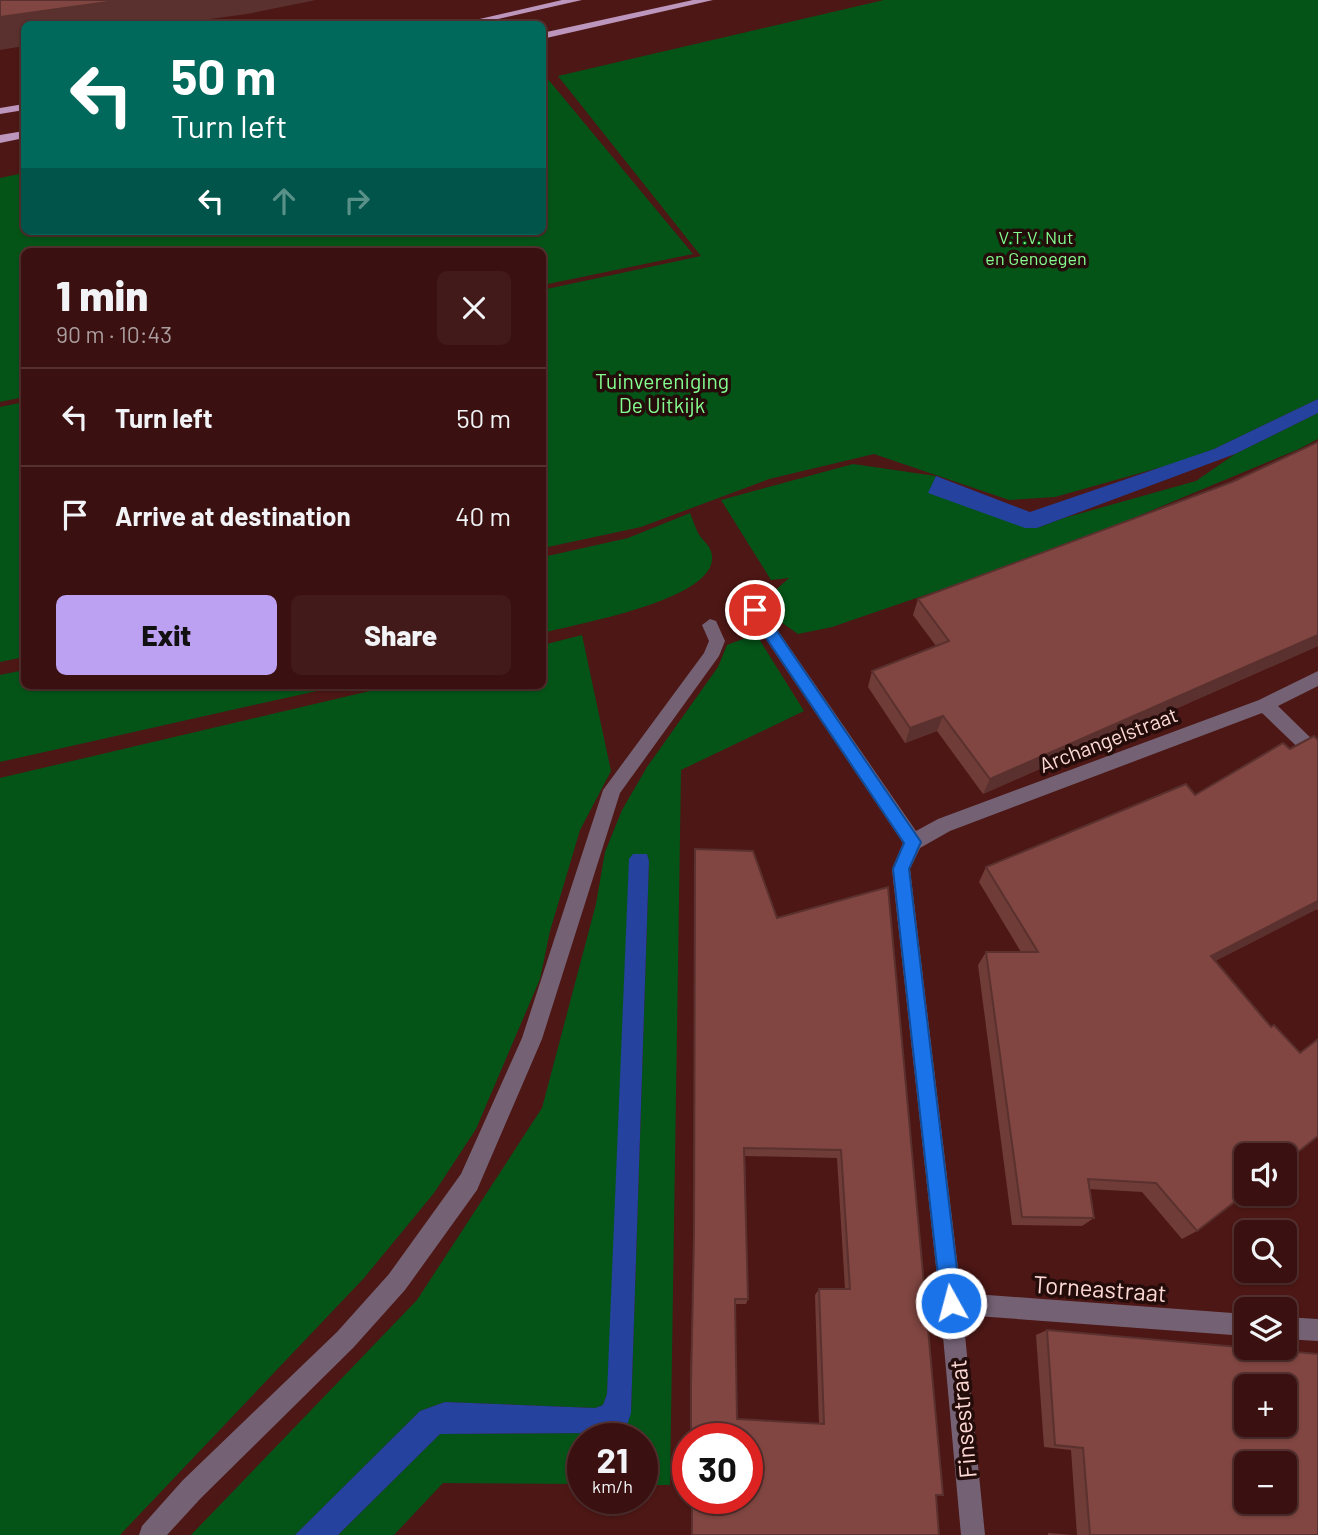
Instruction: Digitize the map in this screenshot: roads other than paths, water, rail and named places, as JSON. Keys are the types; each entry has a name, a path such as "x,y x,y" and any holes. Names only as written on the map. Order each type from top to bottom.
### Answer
{"main road":[{"path":"477,21 578,0"},
{"path":"546,35 708,0"},
{"path":"0,111 21,108"},
{"path":"0,139 21,136"}],"street":[{"path":"755,610 913,842"},
{"path":"151,1535 192,1489 345,1340 397,1282 469,1182 533,1039 612,790 711,656 717,641 710,625"},
{"name":"Archangelstraat","path":"913,842 944,825 1265,705 1318,678"},
{"path":"1265,705 1318,756"},
{"name":"Finsestraat","path":"913,842 901,869 951,1303 973,1535"},
{"name":"Torneastraat","path":"951,1303 1234,1324"},
{"path":"1297,1329 1318,1331"}],"water":[{"path":"1318,399 1318,413 1235,454 1037,528 1025,528 928,493 936,476 1030,512 1214,449"},
{"path":"633,854 647,854 649,861 631,1413 628,1423 567,1423 567,1433 440,1434 338,1535 295,1535 420,1411 445,1402 595,1408 603,1405 607,1394 629,859"}],"park label":[{"name":"V.T.V. Nut en Genoegen","path":"1036,247"},
{"name":"Tuinvereniging De Uitkijk","path":"662,392"}]}
